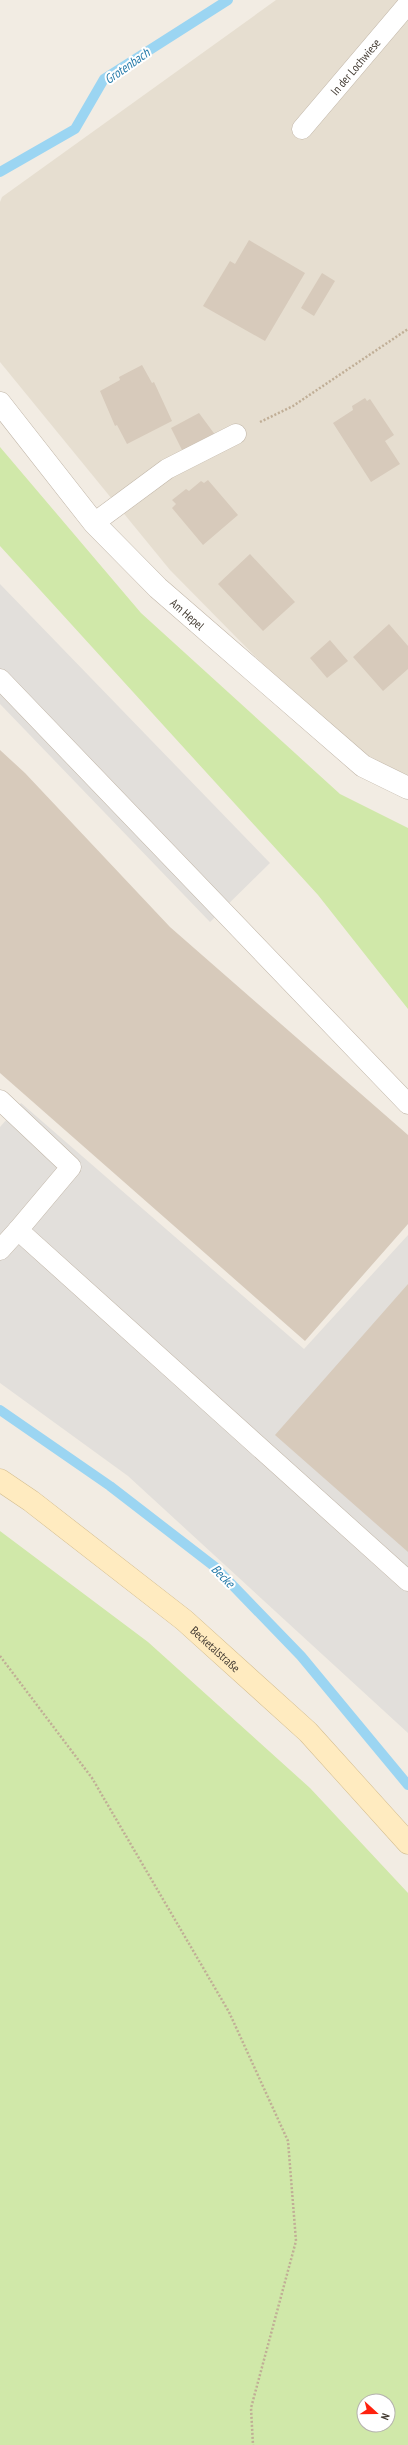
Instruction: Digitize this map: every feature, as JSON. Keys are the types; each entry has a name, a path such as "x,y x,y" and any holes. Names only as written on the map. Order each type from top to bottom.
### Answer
{"main road":[{"name":"Becketalstraße","path":"0,1480 30,1501 184,1620 308,1732 408,1843"}],"street":[{"name":"Am Hepel","path":"0,403 94,523 158,588 363,766 408,788"}],"lane":[{"name":"In der Lochwiese","path":"302,129 408,4"},
{"path":"94,523 168,469 236,434"},
{"path":"0,678 408,1104"},
{"path":"0,1100 71,1166 0,1250"},
{"path":"18,1230 408,1581"}],"path":[{"path":"236,434 293,406 408,329"},
{"path":"0,1656 96,1785 229,2012 288,2140 296,2241 251,2408 253,2445"}],"shaded area":[{"path":"276,0 408,0 408,797 359,762 170,570 0,362 0,202 2,197"},
{"path":"0,584 270,863 210,922 0,704"},
{"path":"21,1103 304,1349 408,1235 408,1733 128,1476 0,1383 0,1127"}],"green space":[{"path":"0,447 141,613 340,794 408,828 408,1009 318,895 0,546"},
{"path":"0,1531 148,1642 310,1788 408,1893 408,2445 0,2445"}],"building":[{"path":"249,240 305,273 265,341 203,306 230,261 235,264"},
{"path":"322,273 335,281 314,316 301,308"},
{"path":"142,365 152,383 154,382 172,421 127,444 117,425 115,426 100,391 120,380 119,377"},
{"path":"365,398 367,401 370,399 394,435 385,441 400,464 371,482 333,423 353,410 352,406"},
{"path":"199,413 216,436 184,454 171,428"},
{"path":"208,480 238,515 203,545 172,508 176,504 172,500 186,489 189,491 201,481 204,483"},
{"path":"250,554 295,602 263,631 218,584"},
{"path":"389,624 408,646 408,669 383,691 353,657"},
{"path":"330,640 348,661 327,678 310,658"},
{"path":"0,750 25,773 170,927 408,1135 408,1224 305,1341 0,1073"},
{"path":"408,1284 408,1552 275,1435"}],"waterway":[{"name":"Grotenbach","path":"0,172 75,129 104,79 228,0"},
{"name":"Becke","path":"0,1410 110,1486 215,1567 301,1656 408,1785"}]}
